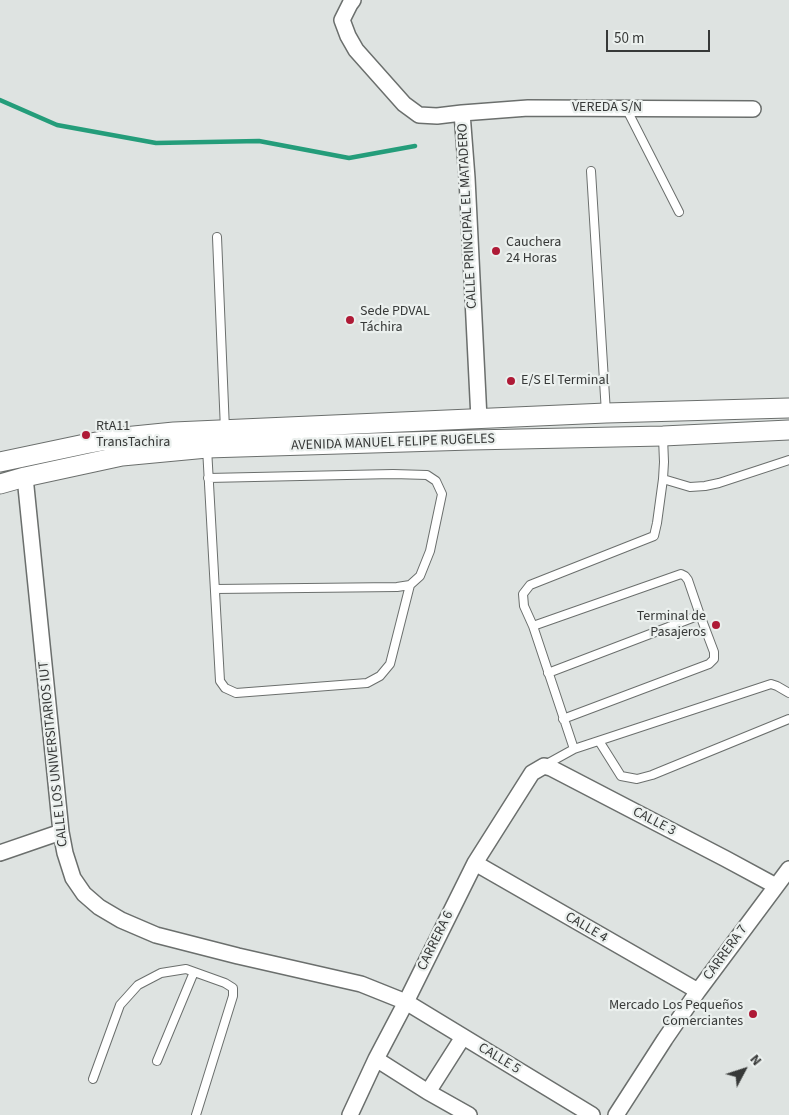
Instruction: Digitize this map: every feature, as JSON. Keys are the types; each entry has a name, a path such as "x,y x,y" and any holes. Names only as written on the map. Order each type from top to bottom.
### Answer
{"street":[{"name":"CALLE PRINCIPAL EL MATADERO","path":"353,0 342,20 348,36 356,50 404,104 419,115 437,116 462,113 479,419"},
{"name":"VEREDA S/N","path":"462,113 528,108 753,109"},
{"name":"AVENIDA MANUEL FELIPE RUGELES","path":"0,462 124,437 174,432 606,413 789,408"},
{"name":"AVENIDA MANUEL FELIPE RUGELES","path":"0,484 122,456 207,448 663,436 789,430"},
{"name":"CALLE LOS UNIVERSITARIOS IUT","path":"25,477 61,832 65,854 74,878 84,894 99,907 121,920 156,935 361,984 406,1002"},
{"name":"CALLE 3","path":"538,769 551,768 776,886"},
{"name":"CARRERA 6","path":"350,1115 376,1059 475,863 538,769"},
{"path":"0,853 61,832"},
{"name":"CALLE 4","path":"475,863 698,991"},
{"name":"CARRERA 7","path":"616,1115 698,991 789,869"},
{"name":"CALLE 5","path":"406,1002 592,1115"},
{"path":"428,1092 463,1037"},
{"path":"376,1059 469,1115"}],"lane":[{"path":"626,108 679,212"},
{"path":"591,171 606,413"},
{"path":"217,236 225,430"},
{"path":"574,749 533,626 524,606 523,594 530,586 654,536 663,479 663,436"},
{"path":"207,448 220,681 224,688 236,693 367,683 380,676 390,664 410,585"},
{"path":"663,479 690,487 705,486 789,460"},
{"path":"208,478 427,475 436,481 442,494 430,551 420,576 410,585 397,587 215,589"},
{"path":"533,626 681,574 686,576 688,580 714,652 714,659 709,664 563,719"},
{"path":"548,672 700,615"},
{"path":"538,769 574,749 771,684 789,693"},
{"path":"599,741 622,776 637,779 652,776 789,719"},
{"path":"93,1079 120,1005 138,985 161,973 186,969 226,983 233,988 233,996 196,1115"},
{"path":"157,1061 194,972"}],"waterway":[{"path":"0,100 57,125 156,143 259,141 349,158 415,146"}],"place":[{"name":"Cauchera 24 Horas","path":"496,251"},
{"name":"Sede PDVAL Táchira","path":"350,320"},
{"name":"E/S El Terminal","path":"511,381"},
{"name":"RtA11 TransTachira","path":"86,435"},
{"name":"Terminal de Pasajeros","path":"716,625"},
{"name":"Mercado Los Pequeños Comerciantes","path":"753,1014"}]}
